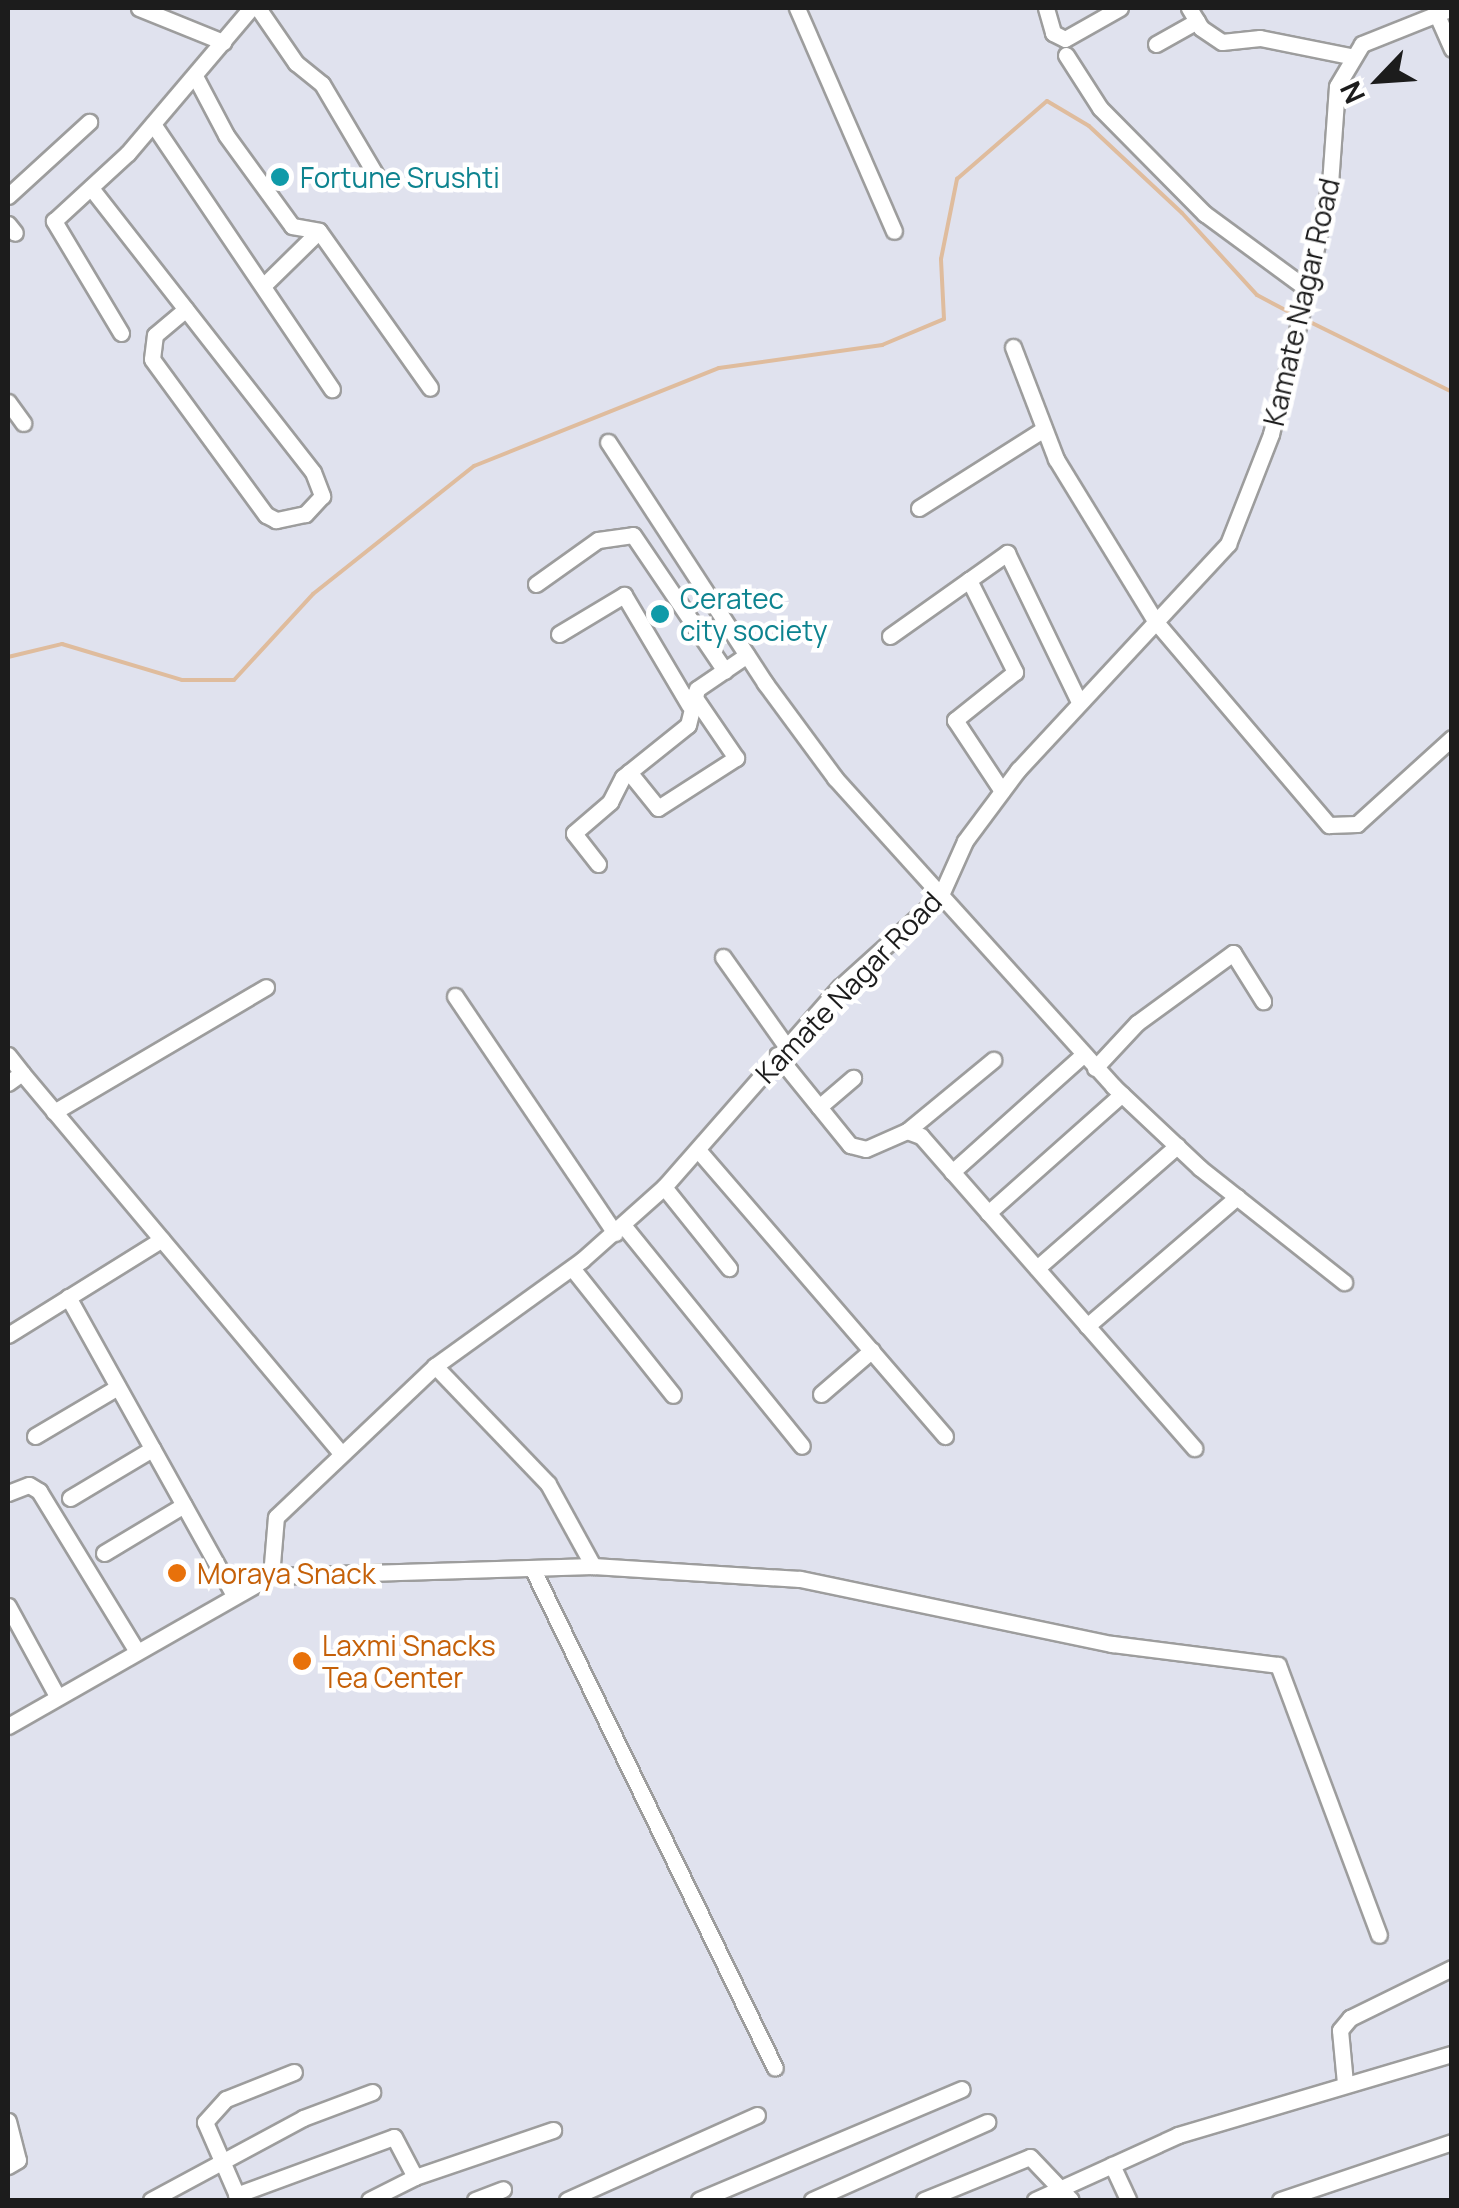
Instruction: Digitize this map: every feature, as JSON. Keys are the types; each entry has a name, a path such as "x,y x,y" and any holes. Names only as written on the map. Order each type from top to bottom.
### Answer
{"street":[{"path":"139,8 223,42"},
{"path":"121,332 54,221 153,124 254,8 296,62 322,84 380,182"},
{"path":"798,8 894,232"},
{"path":"1046,8 1053,33 1064,39 1120,8"},
{"path":"1156,44 1193,14 1222,42 1260,38 1350,56 1383,33 1444,10 1452,49"},
{"path":"1066,55 1100,108 1205,214 1307,289"},
{"name":"Kamate Nagar Road","path":"270,1576 276,1517 435,1366 572,1268 664,1188 840,987 940,897 965,841 1002,790 1228,544 1271,434 1330,184 1337,86 1350,56"},
{"path":"196,78 226,135 292,226 319,231 430,388"},
{"path":"8,196 89,122"},
{"path":"153,124 332,389"},
{"path":"91,188 186,309 313,472 322,496 305,514 276,520 266,515 152,359 155,335 186,309"},
{"path":"263,286 319,231"},
{"path":"1012,347 1044,429 1088,514 1156,622 1319,814 1340,829 1357,824 1452,738"},
{"path":"8,402 23,423"},
{"path":"919,508 1044,429"},
{"path":"608,442 746,655 835,778 1095,1068 1177,1146 1344,1282"},
{"path":"536,584 598,540 633,535 725,670"},
{"path":"890,636 1006,553 1080,702"},
{"path":"969,580 1016,672 955,720 1002,790"},
{"path":"558,634 624,594 691,700 736,758 658,808 629,772"},
{"path":"598,864 574,833 610,802 629,772 688,725 691,700 746,655"},
{"path":"1095,1068 1137,1022 1233,954 1263,1001"},
{"path":"723,957 819,1107 855,1148 907,1132 993,1060"},
{"path":"54,1112 266,986"},
{"path":"455,996 619,1229 802,1446"},
{"path":"8,1055 341,1453"},
{"path":"952,1172 1084,1055"},
{"path":"8,1083 22,1072"},
{"path":"819,1107 853,1078"},
{"path":"988,1213 1122,1094"},
{"path":"907,1132 921,1136 1194,1448"},
{"path":"1037,1268 1177,1146"},
{"path":"698,1150 945,1436"},
{"path":"664,1188 729,1268"},
{"path":"1087,1326 1237,1197"},
{"path":"8,1335 162,1238"},
{"path":"572,1268 673,1395"},
{"path":"68,1297 232,1594"},
{"path":"821,1394 872,1350"},
{"path":"435,1366 538,1472 593,1566"},
{"path":"35,1436 118,1388"},
{"path":"70,1498 152,1449"},
{"path":"8,1494 29,1485 38,1492 136,1650"},
{"path":"104,1553 184,1506"},
{"path":"8,1726 232,1594 270,1576 534,1572 593,1566 800,1579 1112,1644 1278,1666 1378,1934"},
{"path":"534,1572 775,2068"},
{"path":"8,1606 57,1696"},
{"path":"1346,2083 1340,2030 1350,2018 1452,1968"},
{"path":"1036,2200 1067,2193 1112,2165 1178,2135 1452,2054"},
{"path":"294,2072 211,2110 206,2122 238,2198 394,2137 415,2177"},
{"path":"699,2200 962,2089"},
{"path":"151,2200 220,2159 372,2092"},
{"path":"567,2200 757,2115"},
{"path":"8,2121 18,2160 8,2166"},
{"path":"812,2200 987,2122"},
{"path":"369,2200 415,2177 553,2130"},
{"path":"1280,2200 1452,2142"},
{"path":"924,2200 1030,2157 1067,2193"},
{"path":"1112,2165 1128,2200"},
{"path":"475,2200 503,2189"}],"waterway":[{"path":"8,657 62,644 182,680 234,680 313,594 474,466 719,368 882,345 944,319 941,259 957,179 1047,101 1089,126 1182,213 1257,295 1291,313"},
{"path":"1310,322 1452,392"}],"place":[{"name":"Fortune Srushti","path":"280,177"},
{"name":"Ceratec city society","path":"660,614"},
{"name":"Moraya Snack","path":"177,1573"},
{"name":"Laxmi Snacks Tea Center","path":"302,1661"}]}
